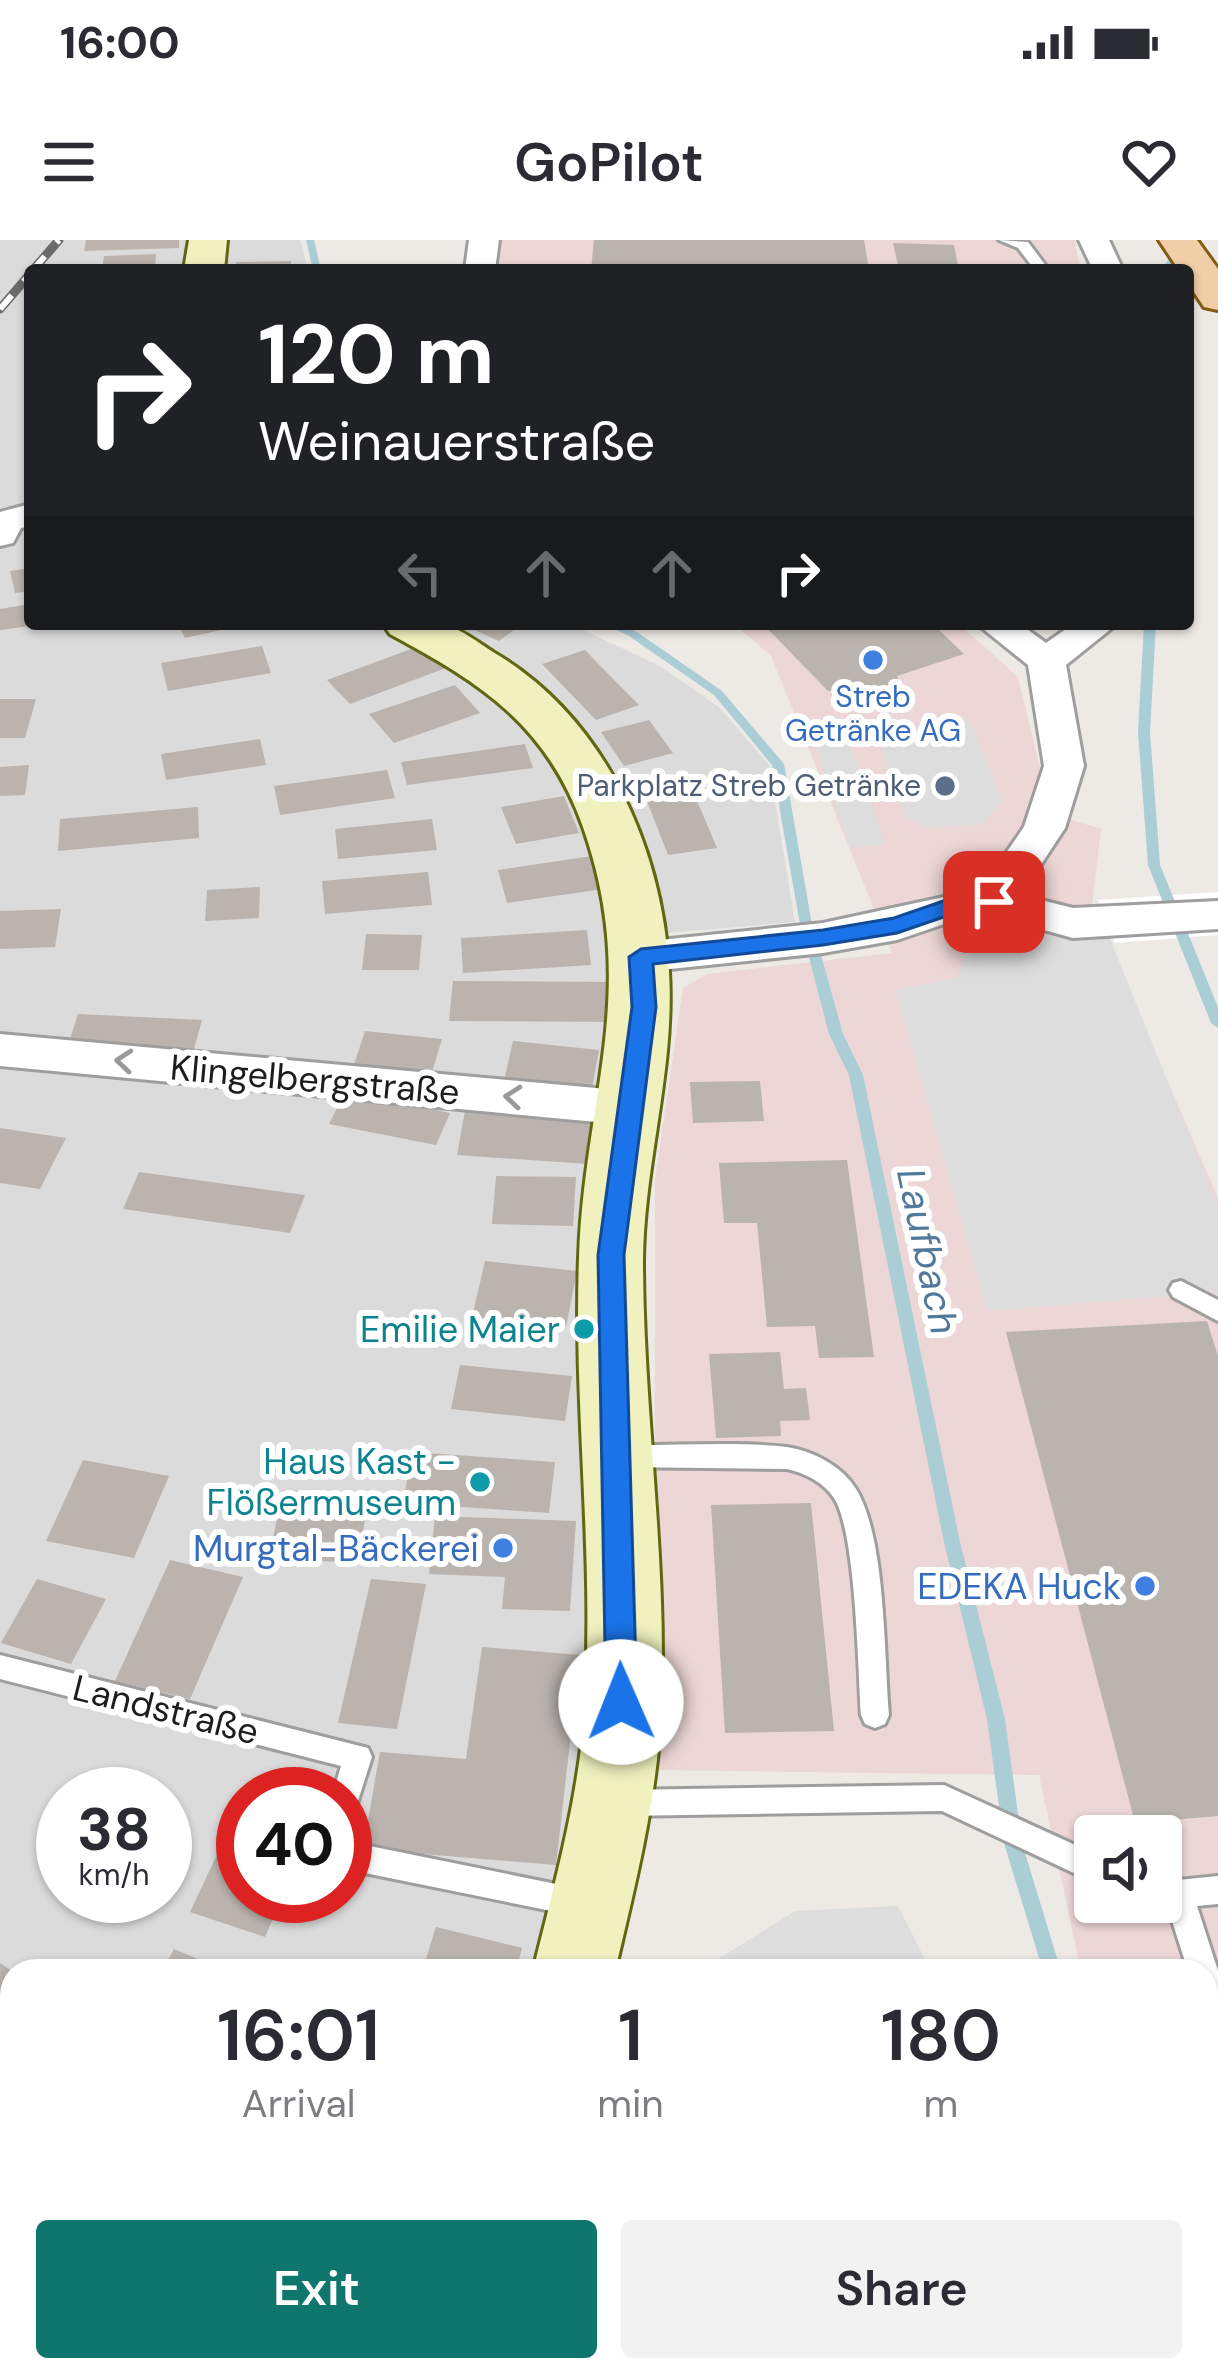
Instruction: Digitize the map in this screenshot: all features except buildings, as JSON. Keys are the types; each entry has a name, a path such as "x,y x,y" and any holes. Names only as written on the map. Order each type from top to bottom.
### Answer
{"main road":[{"path":"1178,240 1212,287"}],"street":[{"path":"0,535 6,521 24,516"},
{"path":"419,630 482,662 536,703 572,748 602,807 626,875 641,957 644,1007 611,1255 621,1702 613,1803 582,1938"},
{"path":"994,902 1044,828 1064,766 1046,662 1004,630"},
{"path":"1046,662 1090,630"},
{"path":"641,957 823,938 897,925 952,906 994,902 1073,923 1218,915"},
{"name":"Klingelbergstraße","path":"0,1050 629,1108"}],"lane":[{"path":"1006,240 1035,255 1039,264"},
{"path":"1181,1290 1218,1312"},
{"path":"619,1456 787,1458 813,1463 835,1482 855,1514 875,1715"},
{"name":"Landstraße","path":"0,1667 358,1757 355,1767"},
{"path":"613,1803 944,1798 1074,1861"},
{"path":"372,1864 582,1938"},
{"path":"1182,1892 1218,1890"},
{"path":"1182,1920 1198,1959"}],"shaded area":[{"path":"0,240 300,240 306,264 24,264 24,630 583,630 660,666 720,708 769,765 795,922 621,937 585,1828 545,1959 0,1959"},
{"path":"498,240 1075,240 1079,264 497,264"},
{"path":"741,630 966,630 1018,677 1040,768 1030,807 1101,829 1092,906 1218,1198 1218,1959 1078,1959 1039,1775 655,1770 655,1180 683,988 707,974 892,953 771,656"},
{"name":"Parkplatz Streb Getränke","path":"839,716 885,845 850,848 807,720"},
{"name":"Parkplatz Streb Getränke","path":"970,721 1002,800 983,824 929,828 906,817 874,729"},
{"path":"1107,931 1218,1207 1218,1292 987,1311 895,990 957,977 971,942"},
{"path":"898,1906 925,1959 718,1959 795,1911"}],"pier":[{"path":"1218,892 1218,935 1115,943 1098,900"}],"waterway":[{"name":"Laufbach","path":"310,240 316,264"},
{"path":"1170,264 1188,240"},
{"name":"Laufbach","path":"624,630 718,693 778,764 805,919 836,1034 856,1075 952,1542 996,1719 1013,1843 1048,1959"},
{"path":"1150,630 1144,732 1154,865 1218,1023"}],"railway":[{"path":"38,264 59,240"},
{"path":"0,309 24,281"}],"place":[{"name":"Streb Getränke AG","path":"873,660"},
{"name":"Parkplatz Streb Getränke","path":"945,786"},
{"name":"Emilie Maier","path":"584,1329"},
{"name":"Haus Kast - Flößermuseum","path":"480,1482"},
{"name":"Murgtal-Bäckerei","path":"503,1548"},
{"name":"EDEKA Huck","path":"1145,1586"}],"route":[{"path":"621,1702 619,1441 611,1255 644,1007 641,957 823,938 897,925 952,906 994,902"}]}
